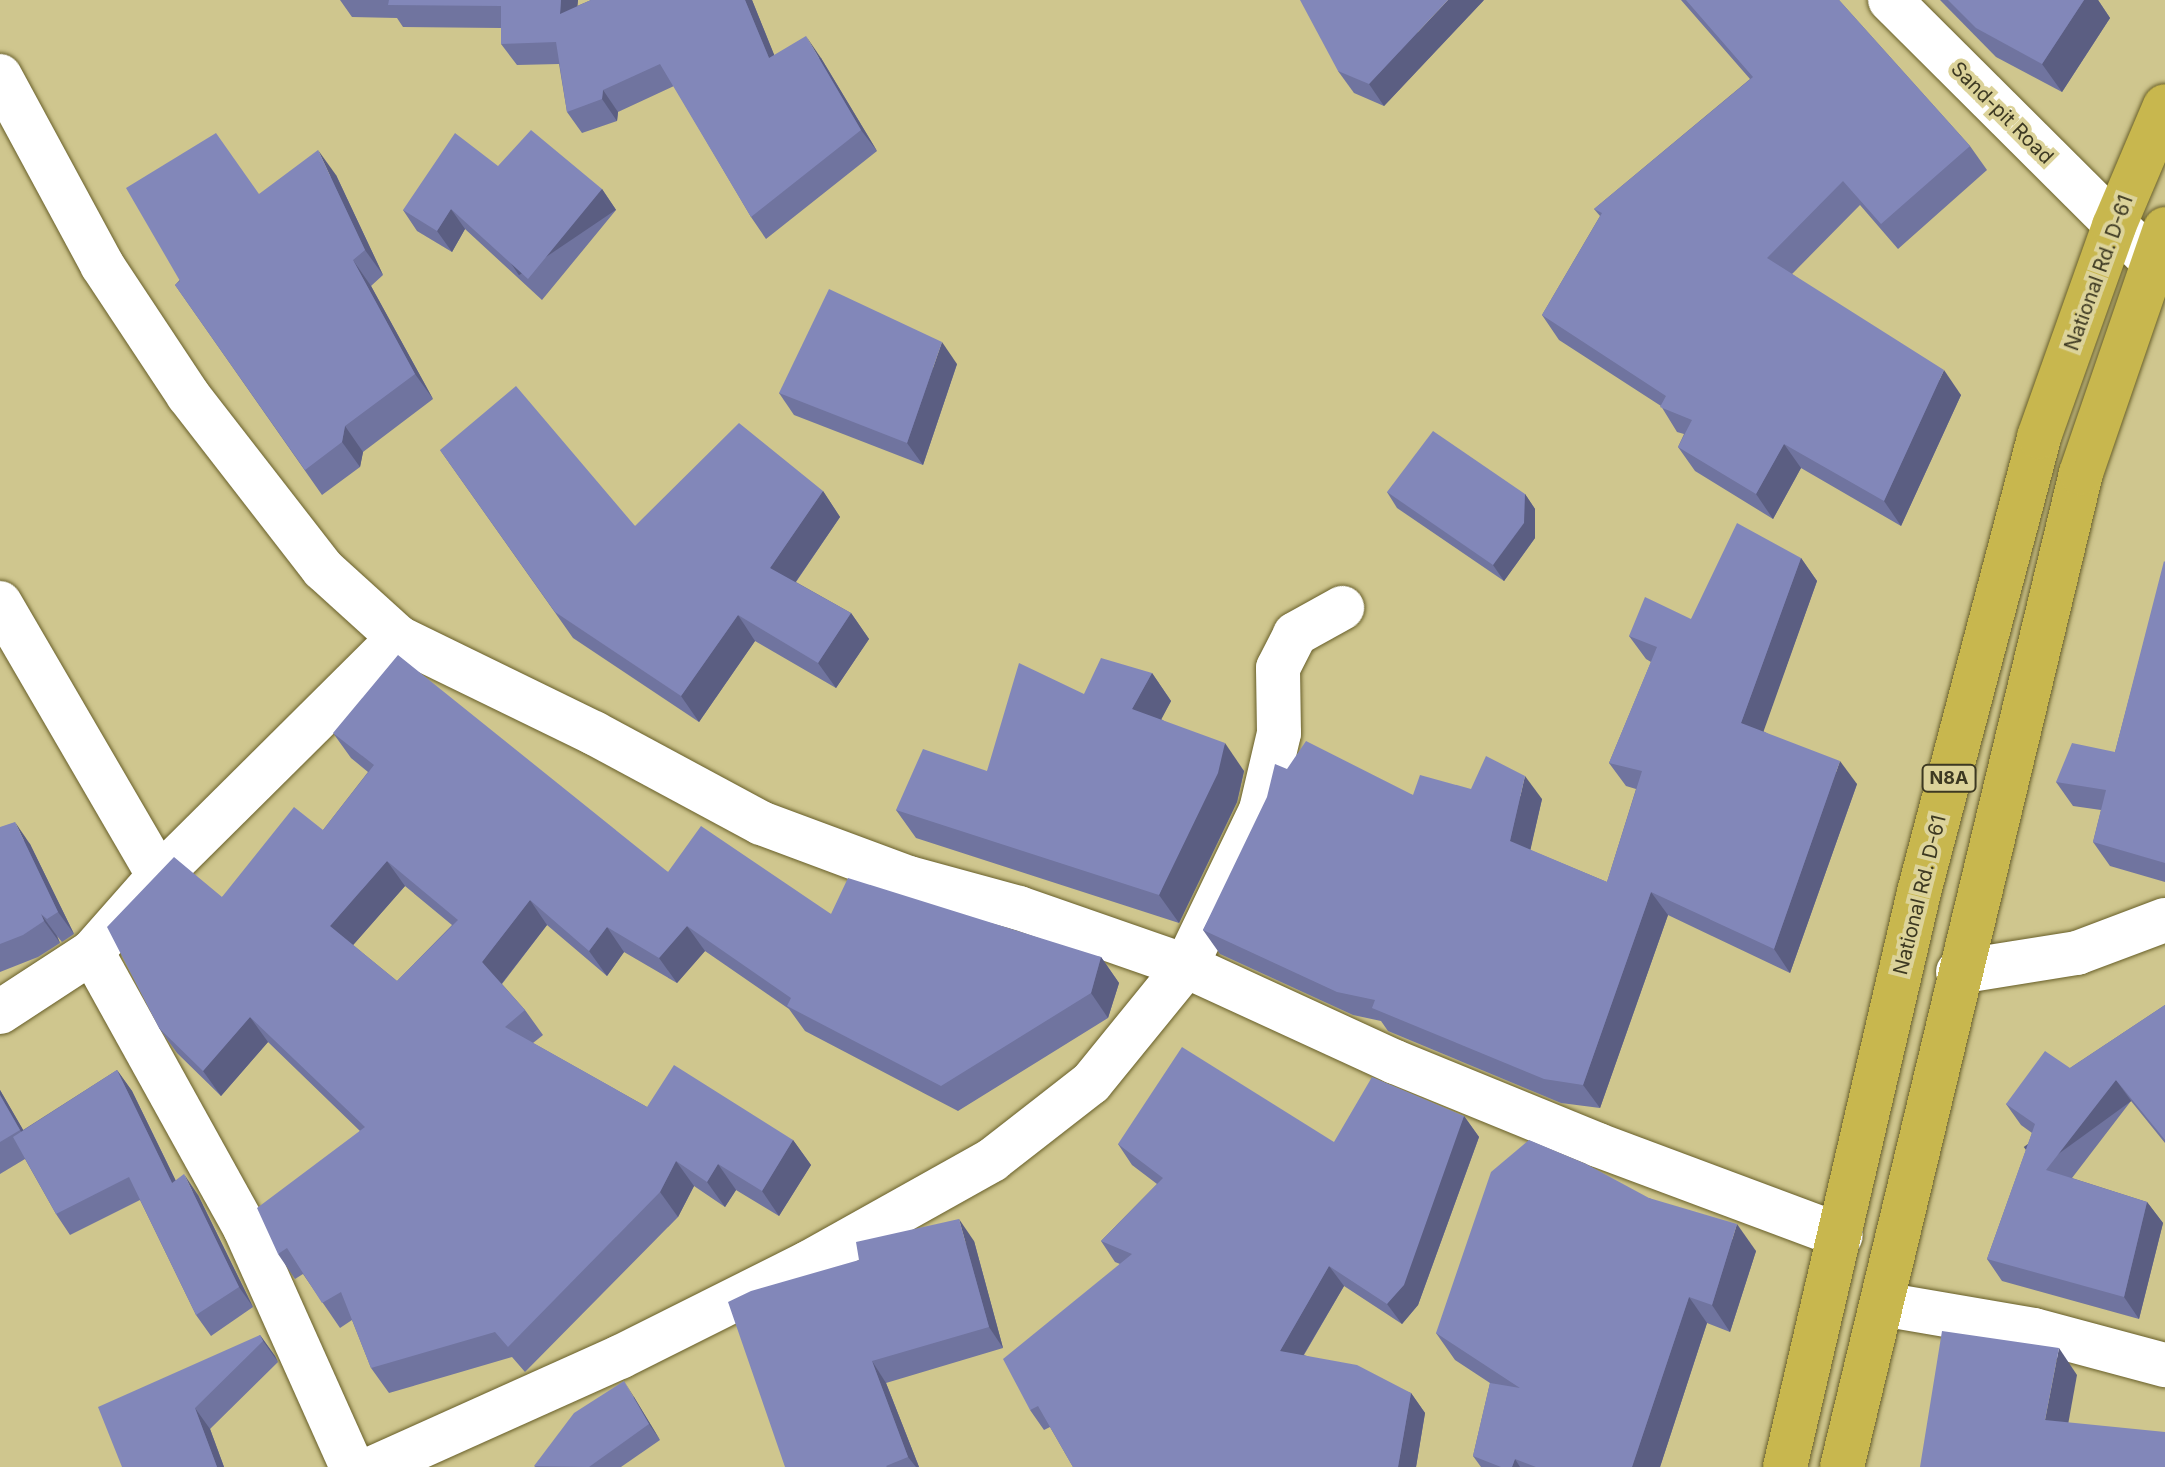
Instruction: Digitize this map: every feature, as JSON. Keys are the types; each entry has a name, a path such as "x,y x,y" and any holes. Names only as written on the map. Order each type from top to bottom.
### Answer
{"highway":[{"name":"National Rd. D-61","path":"1785,1467 1919,892 2039,437 2114,226 2165,106"},
{"name":"N8A","path":"1842,1467 1958,972 2081,473 2159,245"}],"street":[{"name":"Sand-pit Road","path":"1890,0 2114,226 2159,245"},
{"path":"0,76 102,265 188,395 323,569 399,638 594,733 761,823 909,878 1019,908 1186,966 1395,1062 1598,1145 1841,1236"},
{"path":"0,603 159,876"},
{"path":"375,1467 634,1350 808,1263 992,1160 1091,1083 1186,966 1261,810 1279,733 1278,668 1295,634 1342,608"},
{"path":"0,1012 92,952 159,876 399,638"},
{"path":"1958,972 2077,953 2165,920"},
{"path":"92,952 245,1228 352,1467"},
{"path":"1882,1304 2034,1330 2165,1365"}],"building":[{"path":"389,0 561,0 560,14 591,0 745,0 769,58 806,36 861,130 751,217 660,64 603,90 602,99 567,112 556,42 501,44 501,6 388,5"},
{"path":"1300,0 1448,0 1369,84 1338,71"},
{"path":"1686,0 1839,0 1970,146 1881,224 1843,181 1767,258 1944,370 1884,501 1784,444 1756,494 1678,447 1692,420 1660,407 1666,396 1542,315 1602,213 1594,209 1753,77"},
{"path":"1948,0 2084,0 2042,64 1976,28"},
{"path":"531,130 602,189 528,279 451,209 437,231 403,210 455,133 498,166"},
{"path":"216,133 259,194 318,150 365,250 353,260 415,374 345,426 342,442 305,470 175,285 180,281 126,188"},
{"path":"829,289 942,342 907,443 779,393"},
{"path":"516,386 635,526 739,423 823,491 770,568 851,613 818,663 738,615 681,696 555,612 440,450"},
{"path":"1433,431 1525,494 1524,523 1493,565 1387,492"},
{"path":"1737,523 1801,558 1741,723 1840,761 1774,949 1651,892 1583,1085 1544,1079 1372,1008 1375,1000 1337,992 1203,930 1267,797 1275,764 1287,769 1306,741 1413,795 1420,775 1471,789 1486,756 1525,776 1510,841 1607,882 1642,771 1609,763 1657,647 1629,636 1645,597 1691,619"},
{"path":"2164,561 2165,863 2093,842 2106,790 2056,782 2072,743 2115,752"},
{"path":"398,655 668,872 701,826 831,914 848,878 1101,957 1091,993 941,1086 787,1006 791,998 687,926 659,958 607,927 589,951 530,900 482,962 525,1010 505,1027 647,1107 674,1065 793,1140 762,1191 718,1164 707,1182 676,1161 660,1192 508,1347 495,1332 371,1368 341,1292 322,1303 287,1248 278,1254 257,1208 365,1127 250,1017 203,1071 159,1028 107,927 174,857 222,897 294,807 323,830 374,765 333,733","holes":["387,861 458,920 397,981 330,926"]},
{"path":"1101,658 1152,673 1132,709 1225,743 1218,773 1159,895 896,810 923,749 987,771 1019,663 1084,694"},
{"path":"15,822 58,912 47,919 41,914 44,921 23,935 0,944 0,827"},
{"path":"2165,1005 2165,1140 2116,1080 2046,1170 2147,1202 2124,1297 1987,1259 2035,1124 2006,1104 2045,1051 2070,1068"},
{"path":"1182,1047 1334,1142 1372,1077 1464,1116 1404,1285 1387,1304 1329,1266 1280,1351 1357,1365 1411,1393 1398,1467 1073,1467 1038,1406 1030,1410 1003,1359 1132,1254 1101,1241 1163,1178 1118,1144"},
{"path":"117,1070 172,1183 184,1174 239,1287 196,1315 129,1177 56,1214 13,1137"},
{"path":"0,1095 20,1130 0,1142"},
{"path":"1529,1140 1586,1164 1649,1198 1737,1224 1712,1305 1689,1297 1632,1467 1536,1467 1515,1459 1512,1467 1501,1467 1473,1456 1490,1383 1520,1388 1436,1333 1491,1172"},
{"path":"959,1219 989,1327 872,1361 908,1457 887,1467 785,1467 728,1302 751,1291 859,1260 856,1242"},
{"path":"1942,1331 2059,1348 2045,1420 2165,1432 2165,1467 1920,1467"},
{"path":"260,1335 263,1341 195,1408 217,1467 122,1467 98,1407"},
{"path":"624,1381 649,1424 589,1467 534,1466 574,1413"}]}
